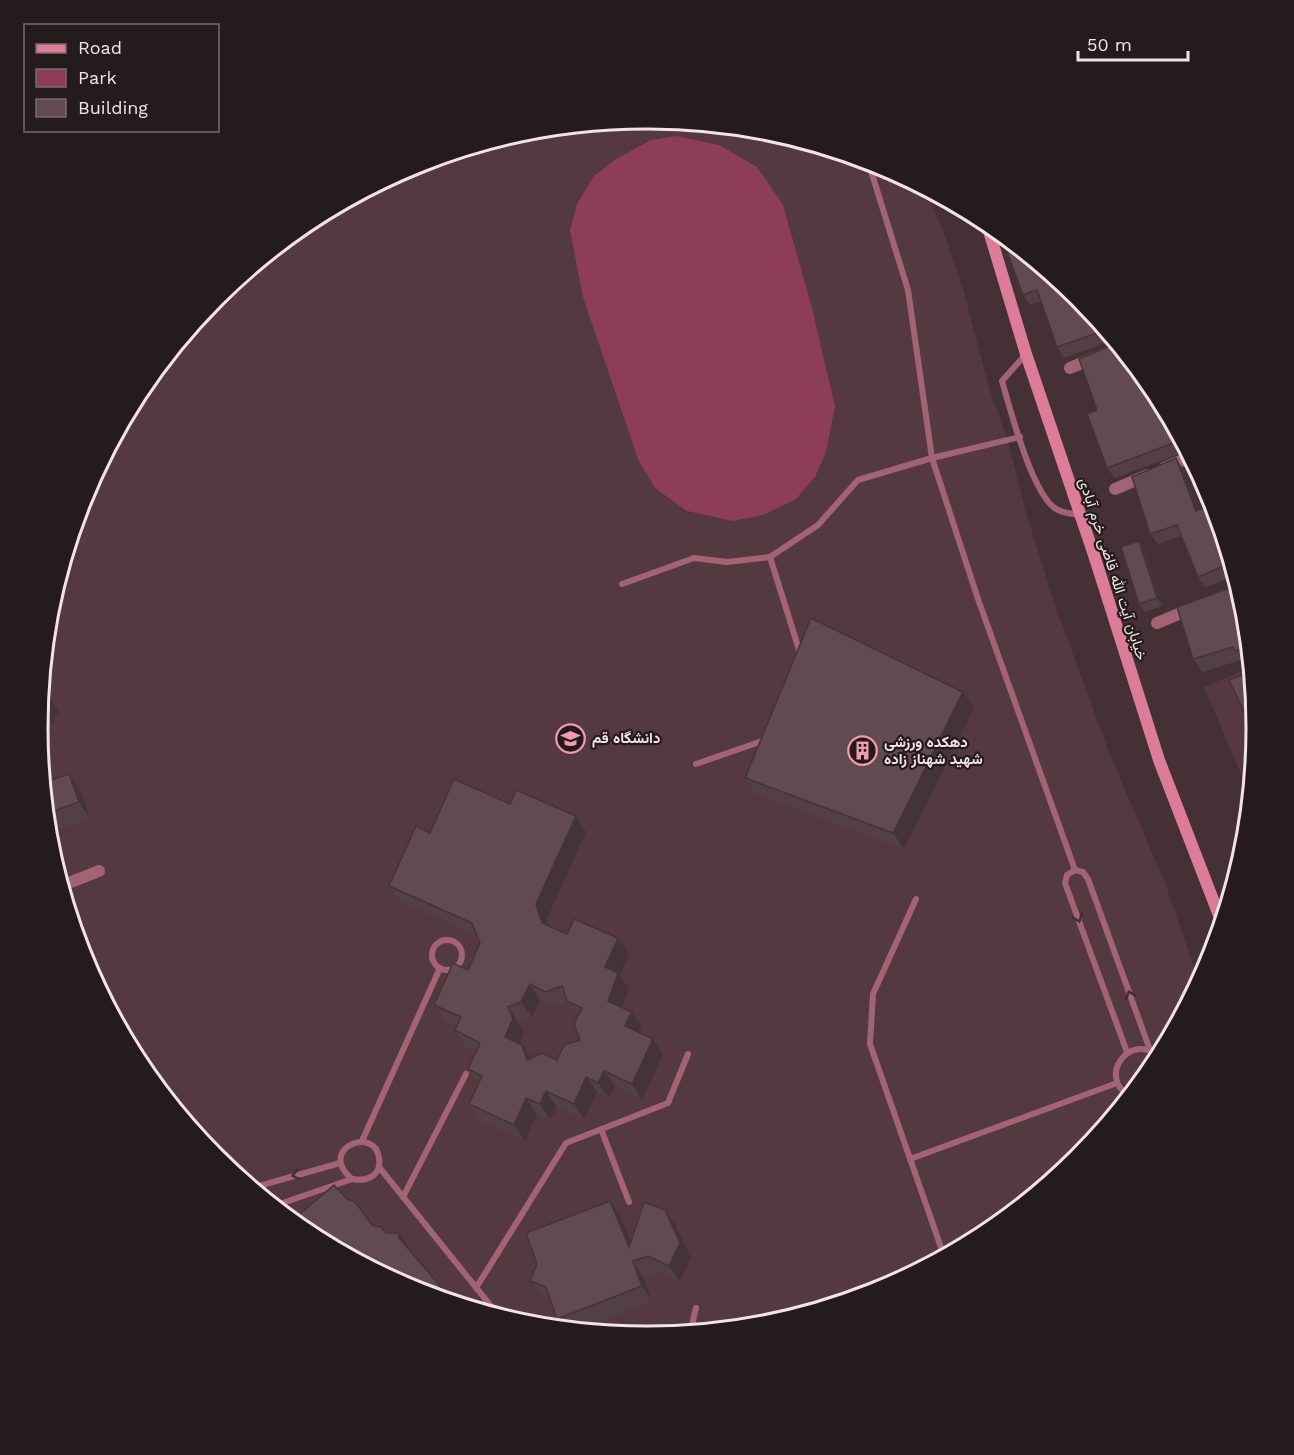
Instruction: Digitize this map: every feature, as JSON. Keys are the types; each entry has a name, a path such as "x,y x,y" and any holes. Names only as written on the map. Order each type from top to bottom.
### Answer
{"main road":[{"name":"خیابان آیت الله قاضی خرم آبادی","path":"991,237 1026,354 1159,760 1217,910"}],"street":[{"path":"1070,368 1110,351"},
{"path":"1114,489 1183,460"},
{"path":"1157,623 1208,602"},
{"path":"68,883 99,871"}],"lane":[{"path":"871,172 908,290 932,458 978,599 1075,870"},
{"path":"1026,354 1002,381 1036,488 1056,510 1080,515"},
{"path":"622,584 694,558 726,562 770,556 818,525 858,480 932,458 1020,437"},
{"path":"770,556 801,651 797,661"},
{"path":"696,764 765,742 769,732"},
{"path":"1123,1090 1117,1083 1116,1066 1127,1052 1138,1048 1150,1050 1088,879 1083,872 1075,870 1067,875 1065,883 1127,1052"},
{"path":"916,899 873,994 870,1044 941,1249"},
{"path":"441,941 451,941 461,951 461,960 454,968 440,969 432,957 434,948 441,941"},
{"path":"362,1141 440,969"},
{"path":"476,1288 566,1143 668,1103 688,1054"},
{"path":"403,1197 466,1074"},
{"path":"910,1159 1117,1083"},
{"path":"601,1129 629,1202"},
{"path":"362,1141 373,1146 380,1156 379,1167 373,1177 363,1181 352,1179 344,1173 340,1163 346,1147 362,1141"},
{"path":"261,1185 340,1163"},
{"path":"379,1167 490,1306"},
{"path":"282,1203 352,1179"},
{"path":"692,1324 696,1308"}],"shaded area":[{"name":"دانشگاه قم","path":"647,128 686,130 764,140 802,149 876,174 929,199 941,225 962,285 989,388 1008,442 1026,513 1055,605 1108,750 1165,883 1195,969 1166,1027 1122,1092 1071,1151 1012,1203 980,1226 912,1265 876,1281 840,1295 764,1315 686,1325 608,1325 530,1315 492,1306 454,1295 382,1265 314,1226 282,1203 223,1151 197,1122 172,1092 128,1027 94,957 80,920 68,883 53,806 49,767 49,688 53,649 68,572 94,498 110,463 128,428 172,363 223,304 252,277 314,229 348,209 382,190 454,160 530,140 569,134"},
{"path":"1243,670 1246,727 1244,780 1204,687"}],"green space":[{"path":"676,136 719,145 757,167 783,205 812,308 835,406 826,452 815,477 796,499 763,515 733,521 687,511 655,488 638,459 583,297 570,230 577,204 594,176 616,159 651,140"}],"building":[{"path":"1005,247 1071,304 1097,333 1057,347 1037,290 1023,295"},
{"path":"1108,346 1145,395 1174,443 1107,468 1087,414 1097,410 1079,359"},
{"path":"1176,458 1196,511 1204,508 1224,566 1198,577 1177,525 1150,534 1132,477"},
{"path":"1139,541 1157,598 1139,604 1121,547"},
{"path":"1229,588 1241,649 1235,651 1233,647 1193,659 1177,607"},
{"name":"دهکده ورزشی شهید شهناز زاده","path":"811,618 963,692 893,833 745,778"},
{"path":"1244,675 1246,715 1229,680"},
{"path":"69,774 79,802 54,811 50,780"},
{"path":"454,779 510,804 516,790 576,816 536,904 542,923 567,934 574,919 618,938 605,967 618,973 608,1001 632,1012 625,1026 653,1039 632,1084 604,1071 598,1083 586,1077 574,1104 546,1091 540,1104 526,1098 514,1125 469,1104 482,1076 468,1069 480,1043 455,1030 461,1017 434,1005 453,963 468,970 480,943 472,923 389,886 416,826 430,833","holes":["530,984 545,992 562,986 567,1001 582,1008 574,1024 580,1040 564,1045 557,1060 542,1053 527,1060 522,1045 505,1037 513,1019 508,1007 521,1002"]},
{"path":"334,1185 347,1199 356,1203 372,1225 381,1227 386,1233 399,1233 399,1238 441,1287 439,1289 382,1265 299,1215"},
{"path":"610,1201 629,1247 644,1202 665,1210 680,1243 669,1266 648,1256 633,1261 642,1286 557,1319 546,1287 530,1281 537,1264 526,1233"}],"place":[{"name":"دانشگاه قم","path":"571,738"},
{"name":"دهکده ورزشی شهید شهناز زاده","path":"863,751"}]}
